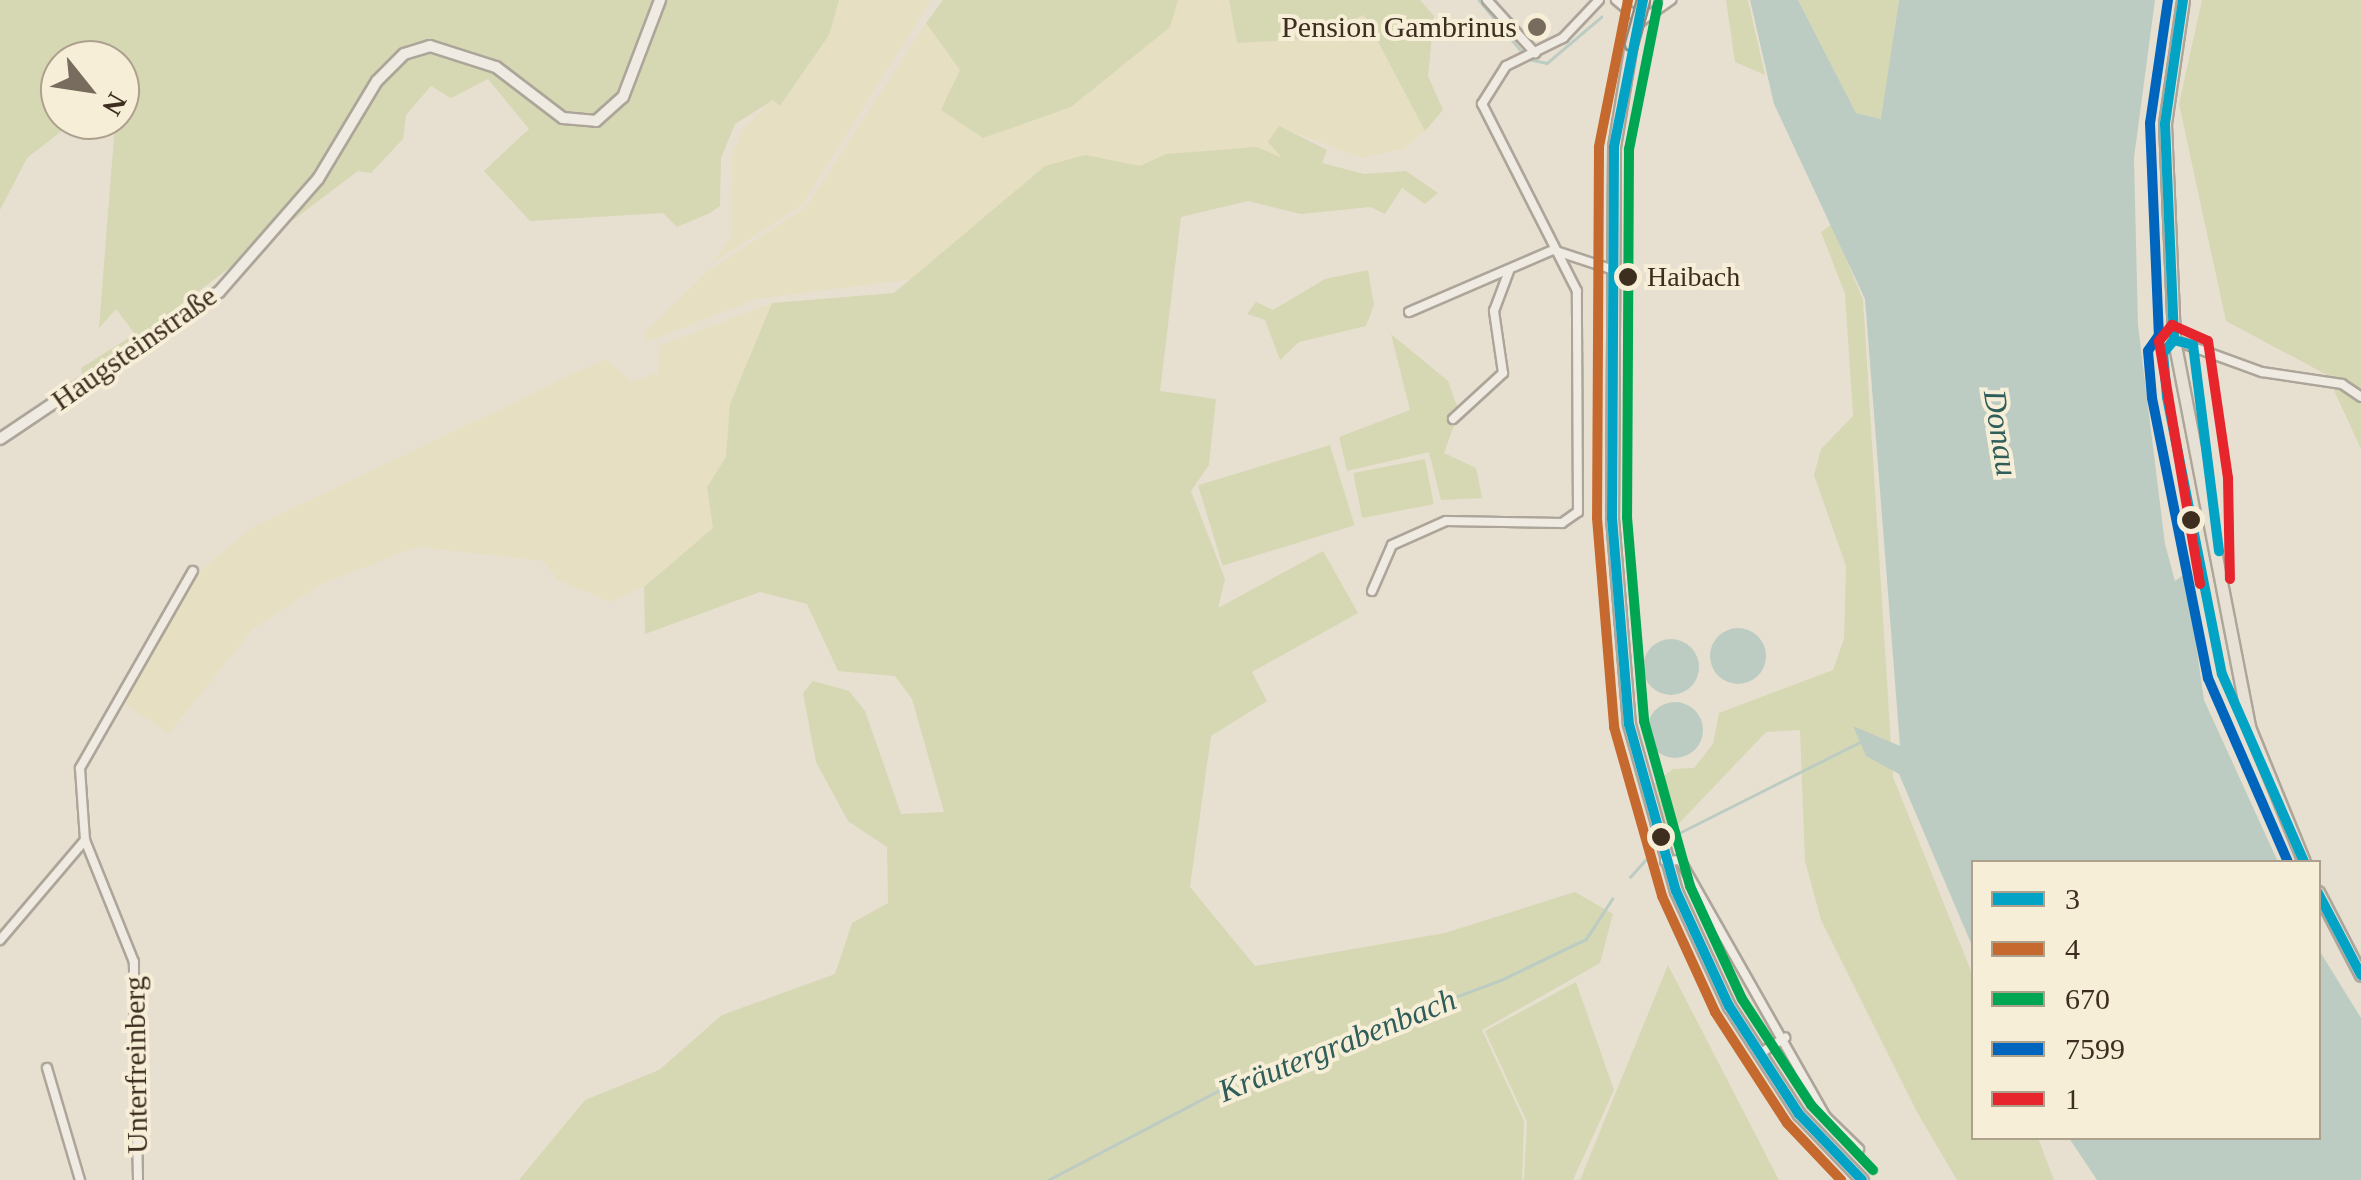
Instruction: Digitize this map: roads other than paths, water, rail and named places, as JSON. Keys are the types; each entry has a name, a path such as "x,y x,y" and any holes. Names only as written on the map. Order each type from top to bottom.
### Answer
{"main road":[{"name":"Haugsteinstraße","path":"0,439 218,292 318,179 404,54 430,46 463,56 505,71 563,118 596,121 623,97 660,0"},
{"path":"1643,0 1615,130 1614,270 1616,626 1638,768 1665,861 1757,1055 1811,1128 1862,1180"},
{"path":"2183,0 2165,124 2174,340 2248,727 2303,860"},
{"path":"2321,898 2361,975"}],"street":[{"path":"1487,0 1532,54"},
{"path":"1372,591 1392,545 1446,521 1562,522 1578,512 1581,312 1482,104 1490,83 1598,0"},
{"path":"1616,0 1641,21 1671,0"},
{"path":"1409,312 1554,250 1614,270"},
{"path":"1453,419 1502,374 1494,312 1509,271"},
{"path":"2174,340 2262,372 2342,384 2361,397"},
{"name":"Unterfreinberg","path":"138,1180 134,962 84,840 86,752 194,571"},
{"path":"0,940 84,840"},
{"path":"1665,861 1680,860 1826,1118 1858,1149"},
{"path":"1757,1055 1784,1038"},
{"path":"47,1068 80,1180"},
{"path":"1811,1128 1826,1118"}],"water":[{"name":"Donau","path":"1750,0 1798,0 1856,113 1881,119 1899,0 2155,0 2134,158 2138,325 2165,544 2175,581 2186,573 2204,700 2277,860 1971,860 1971,943 1899,774 1866,756 1853,726 1900,746 1865,299 1774,104"},
{"path":"1738,628 1758,636 1766,656 1758,676 1738,684 1718,676 1710,656 1718,636"},
{"path":"1671,639 1691,647 1699,667 1691,687 1671,695 1651,687 1643,667 1651,647"},
{"path":"1675,702 1695,710 1703,730 1695,750 1675,758 1655,750 1647,730 1655,710"},
{"path":"2321,953 2361,1018 2361,1180 2097,1180 2070,1140 2321,1140"}],"waterway":[{"name":"Haibach","path":"1479,0 1523,53"},
{"name":"Haibach","path":"1528,59 1547,63 1601,17"},
{"name":"Kräutergrabenbach","path":"1675,835 1860,742"},
{"name":"Kräutergrabenbach","path":"1630,877 1650,855"},
{"name":"Kräutergrabenbach","path":"1048,1180 1252,1073 1501,980 1586,939 1612,899"}],"place":[{"name":"Pension Gambrinus","path":"1537,27"},
{"name":"Haibach","path":"1628,277"}]}
